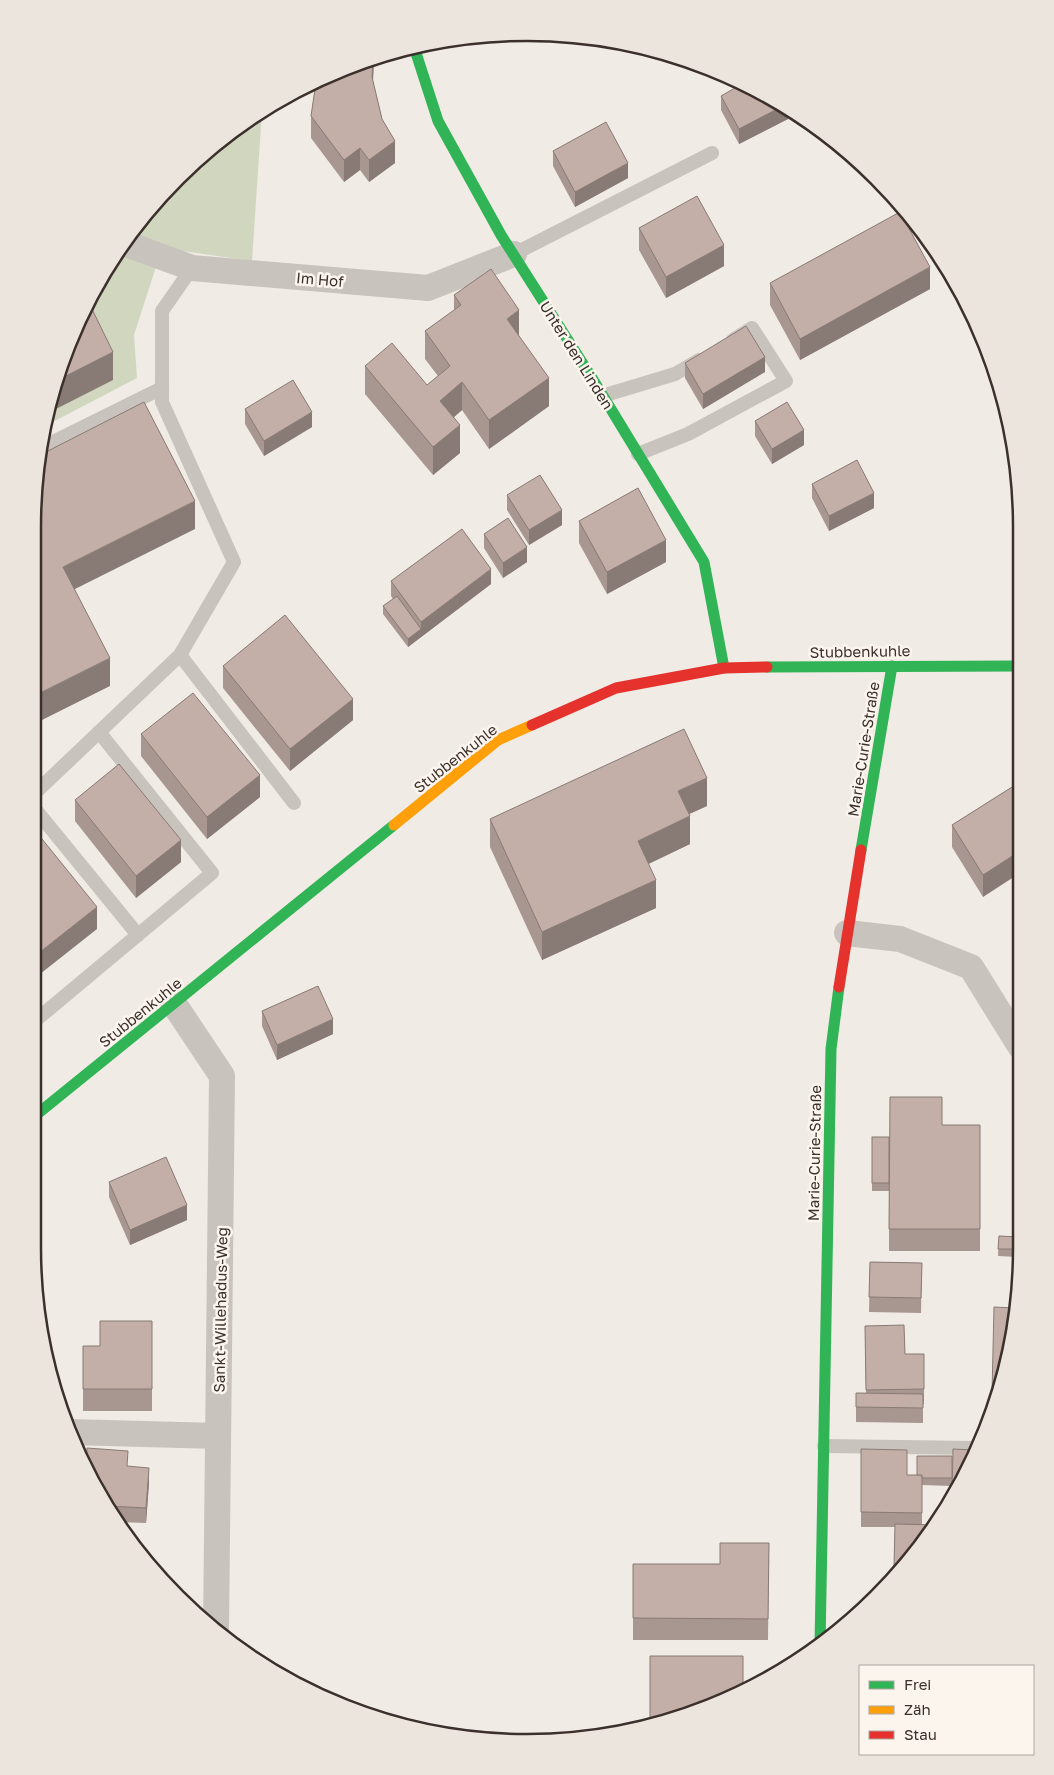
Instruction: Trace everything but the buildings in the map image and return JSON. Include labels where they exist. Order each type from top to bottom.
[{"type":"street","name":"Unter den Linden","points":[[416,55],[438,121],[501,234],[704,562],[724,668]]},
{"type":"street","name":"Im Hof","points":[[132,245],[192,268],[428,288],[514,254]]},
{"type":"street","name":"Marie-Curie-Straße","points":[[820,1635],[831,1049],[892,666]]},
{"type":"street","name":"Stubbenkuhle","points":[[41,1111],[498,740],[616,688],[724,668],[1013,666]]},
{"type":"street","points":[[848,933],[900,939],[971,967],[1013,1035]]},
{"type":"street","name":"Sankt-Willehadus-Weg","points":[[174,1004],[222,1076],[216,1621]]},
{"type":"street","points":[[77,1432],[218,1436]]},
{"type":"lane","points":[[514,254],[712,153]]},
{"type":"lane","points":[[41,787],[180,655],[234,562],[162,402],[162,311],[192,268]]},
{"type":"lane","points":[[602,396],[676,374],[752,328],[786,381],[688,434],[638,454]]},
{"type":"lane","points":[[49,444],[162,388]]},
{"type":"lane","points":[[180,655],[294,803]]},
{"type":"lane","points":[[41,1016],[212,873],[99,732]]},
{"type":"lane","points":[[41,816],[138,935]]},
{"type":"lane","points":[[824,1446],[970,1448]]},
{"type":"green space","points":[[261,120],[252,261],[162,248],[134,335],[137,378],[53,422],[67,371],[78,341],[106,284],[123,257],[162,207],[184,184],[231,142]]},
{"type":"traffic: fast","points":[[416,55],[438,121],[501,235],[592,378],[704,562],[724,668]]},
{"type":"traffic: fast","points":[[861,850],[892,666]]},
{"type":"traffic: fast","points":[[767,667],[1013,666]]},
{"type":"traffic: fast","points":[[41,1111],[394,825]]},
{"type":"traffic: fast","points":[[820,1635],[831,1049],[839,987]]},
{"type":"traffic: slow","points":[[394,825],[498,740],[532,725]]},
{"type":"traffic: jam","points":[[532,725],[616,688],[724,668],[767,667]]},
{"type":"traffic: jam","points":[[839,987],[861,850]]}]
